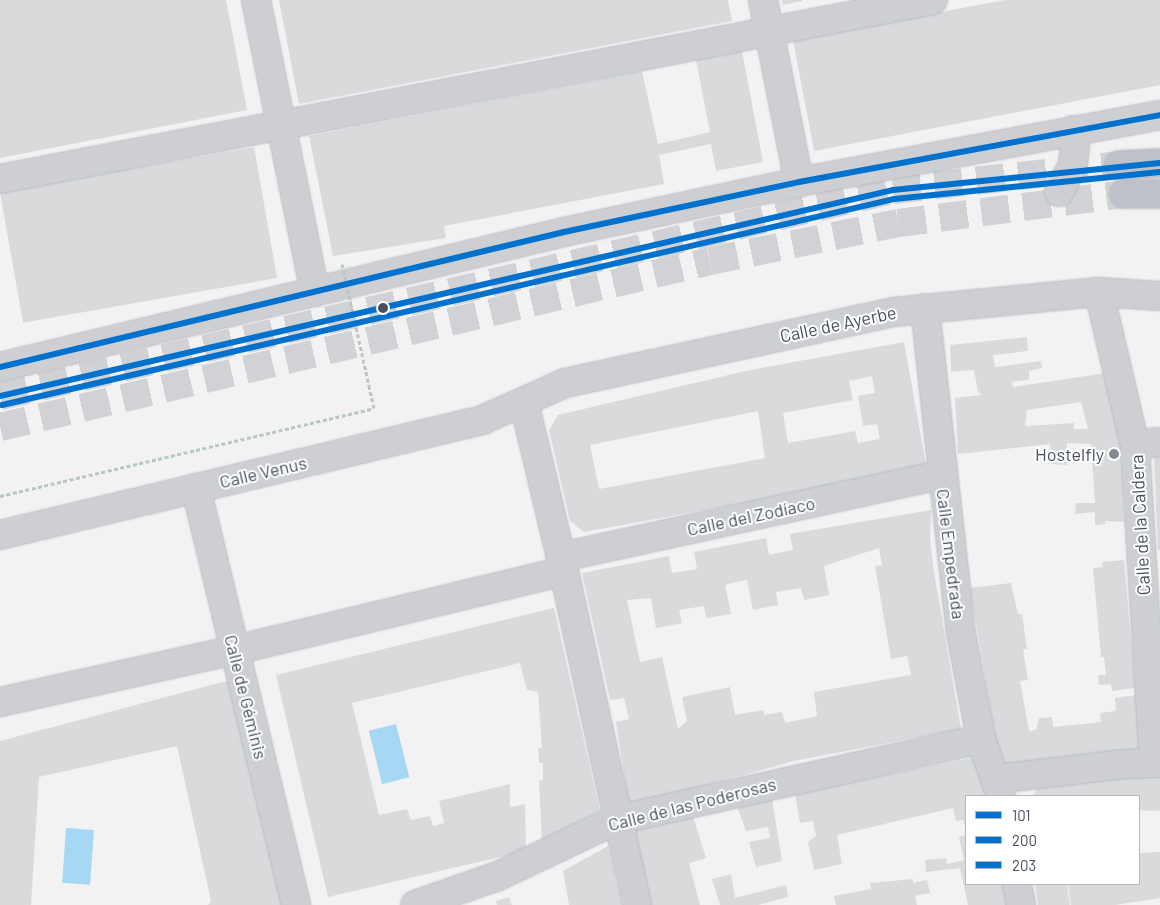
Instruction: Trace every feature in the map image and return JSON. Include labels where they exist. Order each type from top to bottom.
[{"type":"highway","points":[[1119,164],[1160,163]]},
{"type":"highway","points":[[1124,194],[1160,194]]},
{"type":"street","points":[[256,0],[316,292]]},
{"type":"street","points":[[763,0],[799,182]]},
{"type":"street","points":[[0,179],[933,0]]},
{"type":"street","points":[[0,367],[564,232],[799,182],[1160,114]]},
{"type":"street","points":[[1059,192],[1073,164],[1075,146],[1072,130]]},
{"type":"street","name":"Calle de Ayerbe","points":[[524,402],[565,384],[884,314],[924,308],[1099,292],[1160,296]]},
{"type":"street","name":"Calle de la Caldera","points":[[1099,292],[1148,444],[1157,763]]},
{"type":"street","name":"Calle Empedrada","points":[[924,308],[941,475],[961,633],[982,739],[999,788]]},
{"type":"street","points":[[524,402],[563,564],[615,796],[616,820],[637,905]]},
{"type":"street","name":"Calle Venus","points":[[0,535],[482,420],[524,402]]},
{"type":"street","name":"Calle del Zodíaco","points":[[0,702],[235,650],[563,564],[941,475]]},
{"type":"street","name":"Calle de Géminis","points":[[196,488],[296,905]]},
{"type":"street","name":"Calle de las Poderosas","points":[[415,905],[498,876],[616,820],[982,739]]},
{"type":"street","points":[[999,788],[1157,763]]},
{"type":"street","points":[[1017,885],[1021,905]]},
{"type":"path","points":[[0,496],[374,408],[342,264]]},
{"type":"water","points":[[396,724],[409,777],[382,784],[369,731]]},
{"type":"water","points":[[66,828],[94,830],[90,885],[62,883]]},
{"type":"building","points":[[0,0],[226,0],[247,110],[0,158]]},
{"type":"building","points":[[279,0],[728,0],[732,21],[299,104]]},
{"type":"building","points":[[782,0],[802,0],[802,1],[783,5]]},
{"type":"building","points":[[1005,0],[1160,0],[1160,85],[814,151],[793,40]]},
{"type":"building","points":[[742,51],[763,162],[716,171],[711,144],[659,155],[664,184],[444,226],[446,238],[333,256],[309,136],[642,71],[658,144],[710,132],[696,60]]},
{"type":"building","points":[[254,147],[277,278],[23,323],[0,192]]},
{"type":"building","points":[[1027,337],[1028,351],[993,355],[995,367],[1041,361],[1042,368],[1029,371],[1029,380],[1012,382],[1013,387],[1106,373],[1120,424],[1124,522],[1105,521],[1105,524],[1095,525],[1095,512],[1075,514],[1076,503],[1095,503],[1091,444],[1067,443],[1067,465],[1051,464],[1050,444],[958,454],[955,398],[982,395],[978,392],[974,370],[951,372],[950,345]],"holes":[[[1081,402],[1088,429],[1074,429],[1074,423],[1025,426],[1027,410]]]},
{"type":"building","points":[[904,342],[927,470],[584,532],[570,521],[549,430],[558,415],[750,370]],"holes":[[[872,376],[875,393],[858,396],[863,426],[877,424],[880,439],[858,443],[855,431],[788,443],[783,413],[853,400],[849,381]],[[758,411],[765,458],[599,489],[590,445]]]},
{"type":"building","points":[[1160,452],[1160,550],[1158,550],[1154,454]]},
{"type":"building","points":[[931,510],[930,539],[934,572],[961,729],[794,761],[629,807],[616,722],[629,719],[624,698],[610,700],[582,573],[669,556],[672,573],[697,569],[694,552],[766,538],[769,555],[793,550],[790,534]],"holes":[[[879,548],[882,565],[875,566],[891,659],[907,656],[911,675],[814,692],[817,716],[785,723],[782,712],[764,715],[763,710],[735,715],[730,687],[682,697],[687,721],[678,729],[662,657],[640,662],[627,600],[651,598],[656,628],[682,623],[679,610],[704,606],[706,618],[731,614],[725,585],[747,580],[753,610],[778,605],[776,592],[801,588],[804,600],[829,595],[824,566]]]},
{"type":"building","points":[[1124,560],[1135,688],[1112,691],[1111,684],[1099,685],[1098,675],[1106,675],[1104,657],[1101,657],[1093,568],[1103,567],[1102,562]]},
{"type":"building","points":[[1011,583],[1018,614],[1022,614],[1027,649],[1023,649],[1028,680],[1020,681],[1029,731],[1036,730],[1039,718],[1052,717],[1053,727],[1101,722],[1100,713],[1116,711],[1115,698],[1136,695],[1141,750],[1000,766],[970,588]]},
{"type":"building","points":[[554,608],[600,811],[542,842],[539,781],[543,780],[543,763],[539,763],[538,748],[542,748],[538,692],[527,690],[520,663],[352,703],[379,815],[407,809],[411,820],[430,816],[433,826],[444,823],[439,801],[510,784],[510,807],[525,804],[526,851],[328,897],[276,675]]},
{"type":"building","points":[[230,680],[283,905],[208,905],[211,901],[177,746],[39,777],[31,905],[0,905],[0,741]]},
{"type":"building","points":[[976,757],[986,795],[965,795],[965,827],[963,820],[956,821],[953,808],[837,835],[842,864],[814,870],[808,842],[816,836],[813,821],[800,823],[795,794]]},
{"type":"building","points":[[1160,774],[1160,811],[1140,810],[1140,795],[1033,795],[1039,787]]},
{"type":"building","points":[[772,799],[782,861],[756,867],[749,842],[770,838],[768,827],[746,831],[737,806]]},
{"type":"building","points":[[693,816],[706,858],[689,863],[700,905],[650,905],[630,830]]},
{"type":"building","points":[[965,835],[965,885],[1009,885],[1014,905],[968,905],[960,868],[926,872],[925,860],[946,858],[947,864],[964,860],[959,837]]},
{"type":"building","points":[[608,846],[621,905],[569,905],[563,871]]},
{"type":"building","points":[[1160,852],[1160,898],[1115,905],[1071,905],[1068,885],[1140,885],[1140,853]]},
{"type":"building","points":[[731,874],[735,898],[786,885],[788,897],[758,905],[720,905],[712,879]]},
{"type":"building","points":[[913,879],[913,883],[927,880],[930,893],[915,896],[917,905],[836,905],[834,896],[871,889],[870,883]]},
{"type":"building","points":[[1035,885],[1067,885],[1070,905],[1038,905]]},
{"type":"building","points":[[509,897],[512,905],[497,905],[496,901]]},
{"type":"tunnel","points":[[0,396],[893,190],[1119,165]]},
{"type":"tunnel","points":[[0,427],[710,261],[898,223],[1124,194]]},
{"type":"transit line","name":"101","points":[[0,367],[564,232],[799,182],[1160,115]]},
{"type":"transit line","name":"200","points":[[0,396],[893,190],[1160,163]]},
{"type":"transit line","name":"203","points":[[2,405],[894,199],[1160,172]]},
{"type":"place","name":"Hostelfly","points":[[1114,454]]}]
